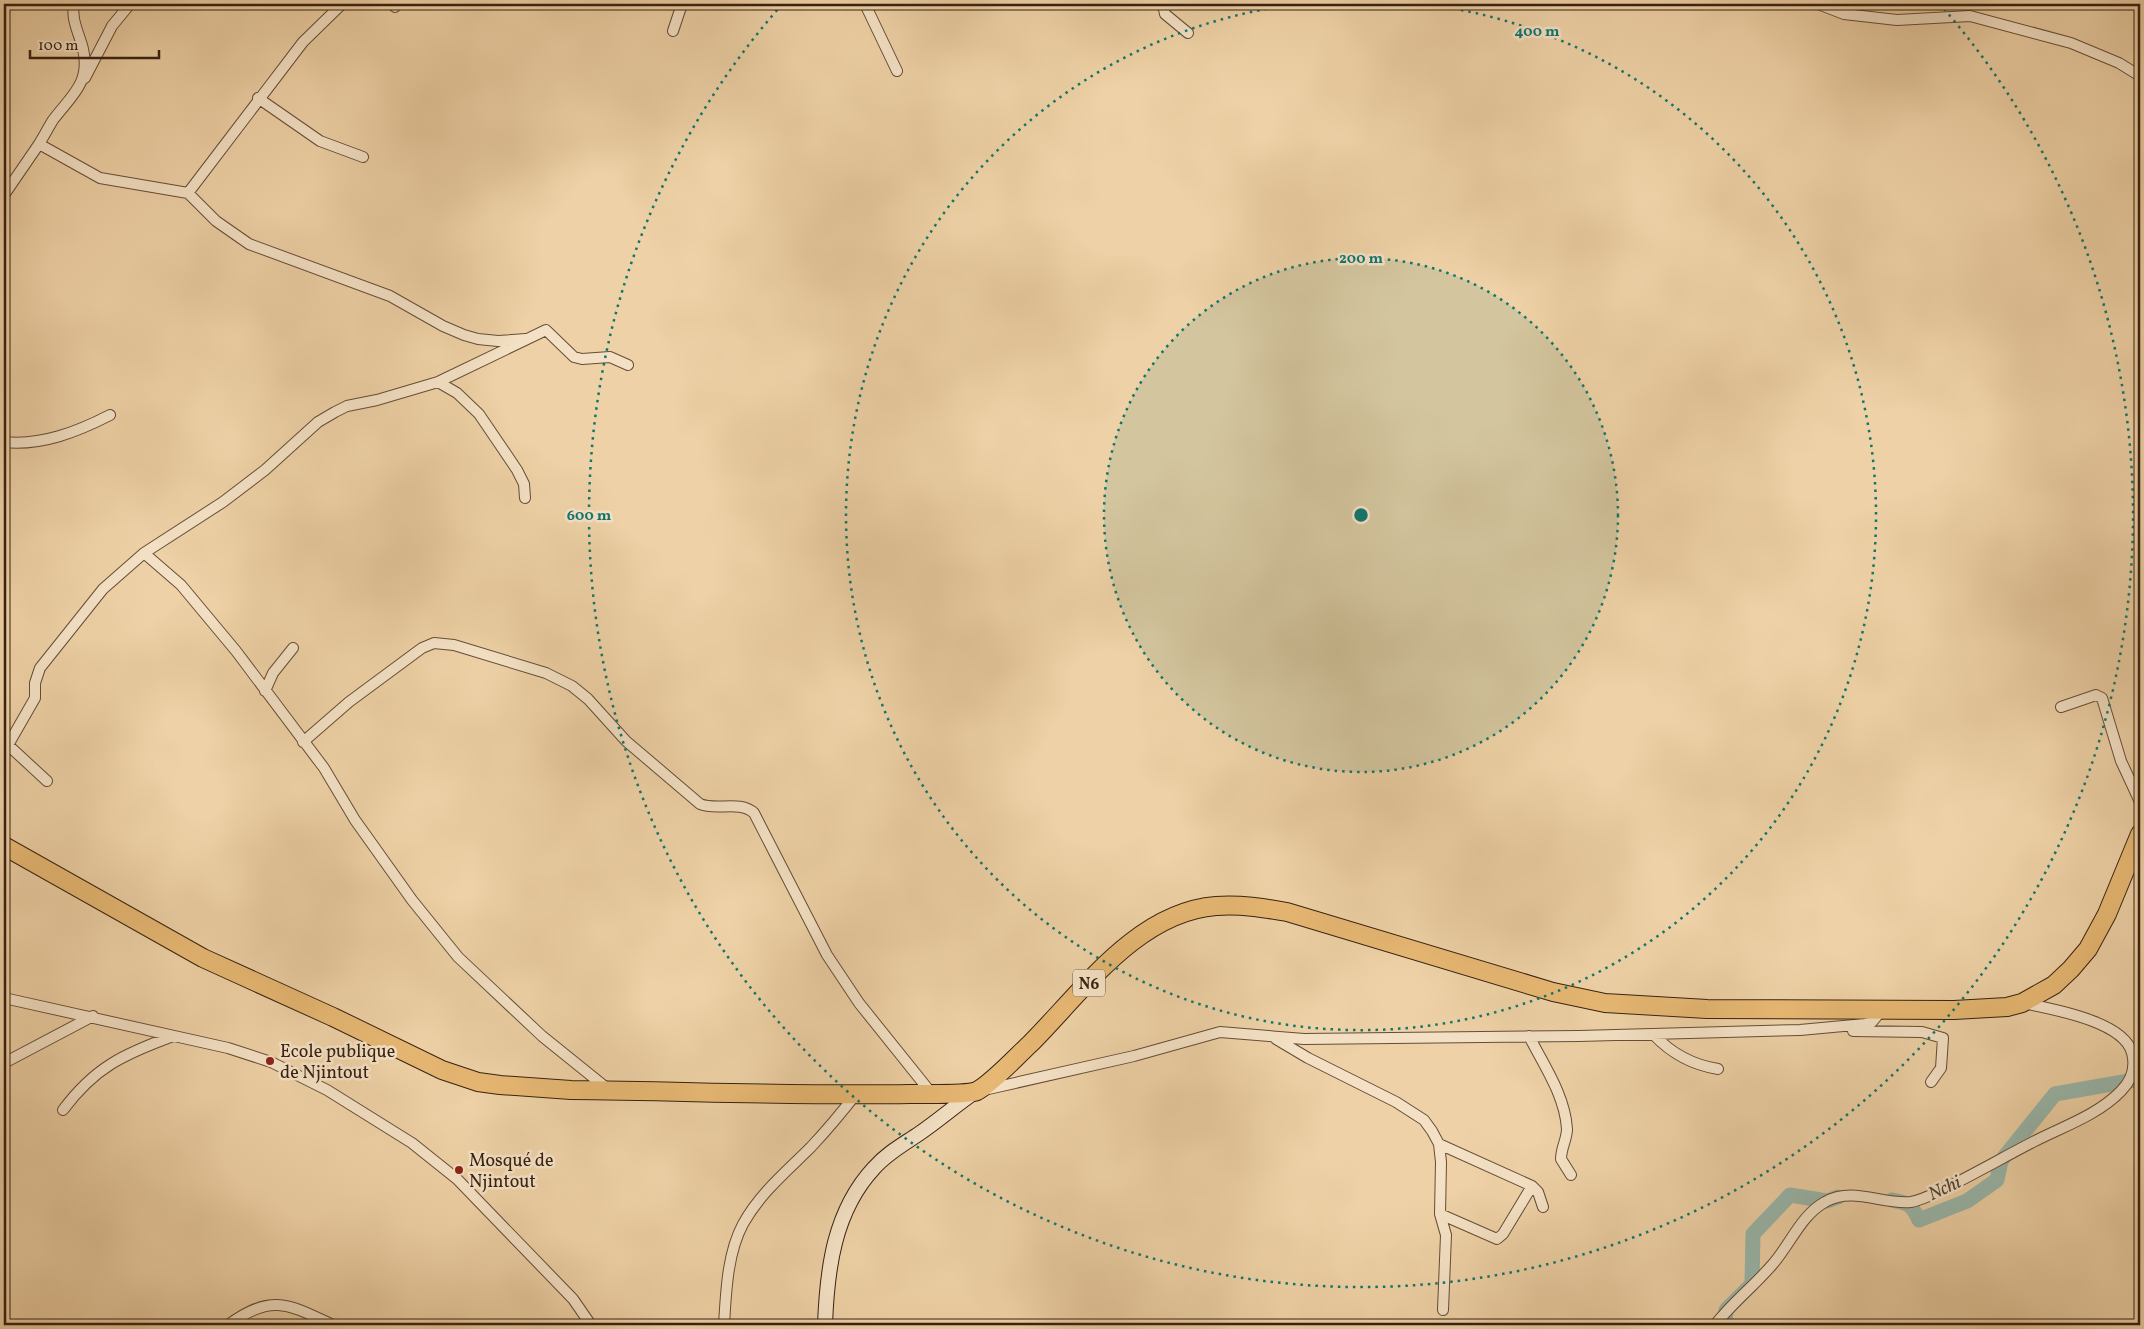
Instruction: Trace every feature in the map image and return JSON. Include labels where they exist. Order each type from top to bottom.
[{"type":"highway","name":"N6","points":[[976,1092],[1022,1051],[1090,982],[1133,942],[1155,926],[1182,913],[1215,906],[1263,908],[1287,912],[1512,980],[1605,1003],[1707,1009],[1954,1010],[2007,1007],[2022,1003],[2054,985],[2071,970],[2088,949],[2107,914],[2140,834]]},
{"type":"highway","points":[[4,846],[203,958],[333,1017],[442,1070],[478,1082],[610,1091],[856,1094],[976,1092]]},
{"type":"main road","points":[[825,1325],[830,1259],[843,1216],[856,1193],[875,1167],[889,1154],[976,1092]]},
{"type":"street","points":[[74,4],[72,14],[83,52],[84,69],[82,83]]},
{"type":"street","points":[[4,195],[40,144],[54,120],[82,83],[112,26],[130,4]]},
{"type":"street","points":[[188,193],[258,98],[303,42],[342,4]]},
{"type":"street","points":[[674,31],[682,4]]},
{"type":"street","points":[[865,4],[897,72]]},
{"type":"street","points":[[1162,4],[1165,14],[1188,33]]},
{"type":"street","points":[[1818,4],[1844,14],[1898,20],[1970,16],[2072,43],[2119,63],[2140,76]]},
{"type":"street","points":[[258,98],[320,141],[363,157]]},
{"type":"street","points":[[40,144],[100,178],[188,193],[216,221],[249,244],[390,296],[443,326],[478,339],[498,341],[528,339]]},
{"type":"street","points":[[47,781],[6,748],[35,698],[35,683],[40,668],[103,589],[144,553],[223,502],[265,470],[318,422],[347,406],[377,400],[438,382],[546,330],[574,357],[582,359],[610,357],[628,365]]},
{"type":"street","points":[[438,382],[457,393],[479,414],[517,470],[524,484],[525,498]]},
{"type":"street","points":[[4,442],[28,443],[44,441],[110,415]]},
{"type":"street","points":[[144,553],[181,585],[236,652],[324,768],[355,820],[390,870],[458,957],[547,1041],[610,1091]]},
{"type":"street","points":[[303,742],[377,680],[422,648],[434,643],[454,645],[546,673],[572,686],[588,699],[626,741],[700,804],[711,807],[746,807],[754,813],[827,955],[859,1003],[932,1094]]},
{"type":"street","points":[[265,691],[273,673],[293,648]]},
{"type":"street","points":[[2061,707],[2096,695],[2102,698],[2121,761],[2140,802]]},
{"type":"street","points":[[4,998],[93,1016],[228,1048],[271,1062],[327,1090],[412,1143],[457,1179],[573,1299],[591,1325]]},
{"type":"street","points":[[1715,1325],[1730,1306],[1772,1265],[1813,1210],[1826,1201],[1844,1196],[1906,1202],[1921,1199],[1998,1162],[2097,1109],[2122,1091],[2132,1076],[2134,1065],[2132,1051],[2124,1038],[2103,1026],[2067,1012],[2022,1003]]},
{"type":"street","points":[[1835,1028],[1872,1022],[1882,1010]]},
{"type":"street","points":[[4,1063],[93,1016]]},
{"type":"street","points":[[976,1092],[1134,1056],[1206,1034],[1220,1032],[1249,1033],[1273,1038],[1654,1035],[1835,1028],[1922,1032],[1943,1038],[1941,1068],[1937,1070],[1931,1082]]},
{"type":"street","points":[[1654,1035],[1684,1058],[1718,1069]]},
{"type":"street","points":[[63,1110],[87,1082],[117,1058],[173,1036]]},
{"type":"street","points":[[1529,1036],[1550,1074],[1561,1104],[1567,1134],[1560,1159],[1571,1175]]},
{"type":"street","points":[[1273,1038],[1413,1112],[1424,1120],[1439,1144],[1442,1176],[1440,1214],[1446,1235],[1443,1310]]},
{"type":"street","points":[[724,1325],[730,1264],[742,1226],[772,1184],[811,1147],[856,1094]]},
{"type":"street","points":[[1439,1144],[1532,1186],[1538,1192],[1543,1207]]},
{"type":"street","points":[[1440,1214],[1497,1239],[1503,1234],[1532,1186]]},
{"type":"street","points":[[228,1325],[260,1305],[270,1304],[296,1309],[333,1325]]},
{"type":"waterway","name":"Nchi","points":[[1892,1200],[1909,1206],[1919,1220],[1967,1201],[1997,1180],[2001,1161],[2055,1094],[2140,1079]]},
{"type":"waterway","name":"Nchi","points":[[1725,1325],[1726,1310],[1752,1284],[1753,1234],[1790,1195],[1827,1201],[1838,1197]]},
{"type":"place","name":"Ecole publique de Njintout","points":[[270,1061]]},
{"type":"place","name":"Mosqué de Njintout","points":[[459,1170]]}]
